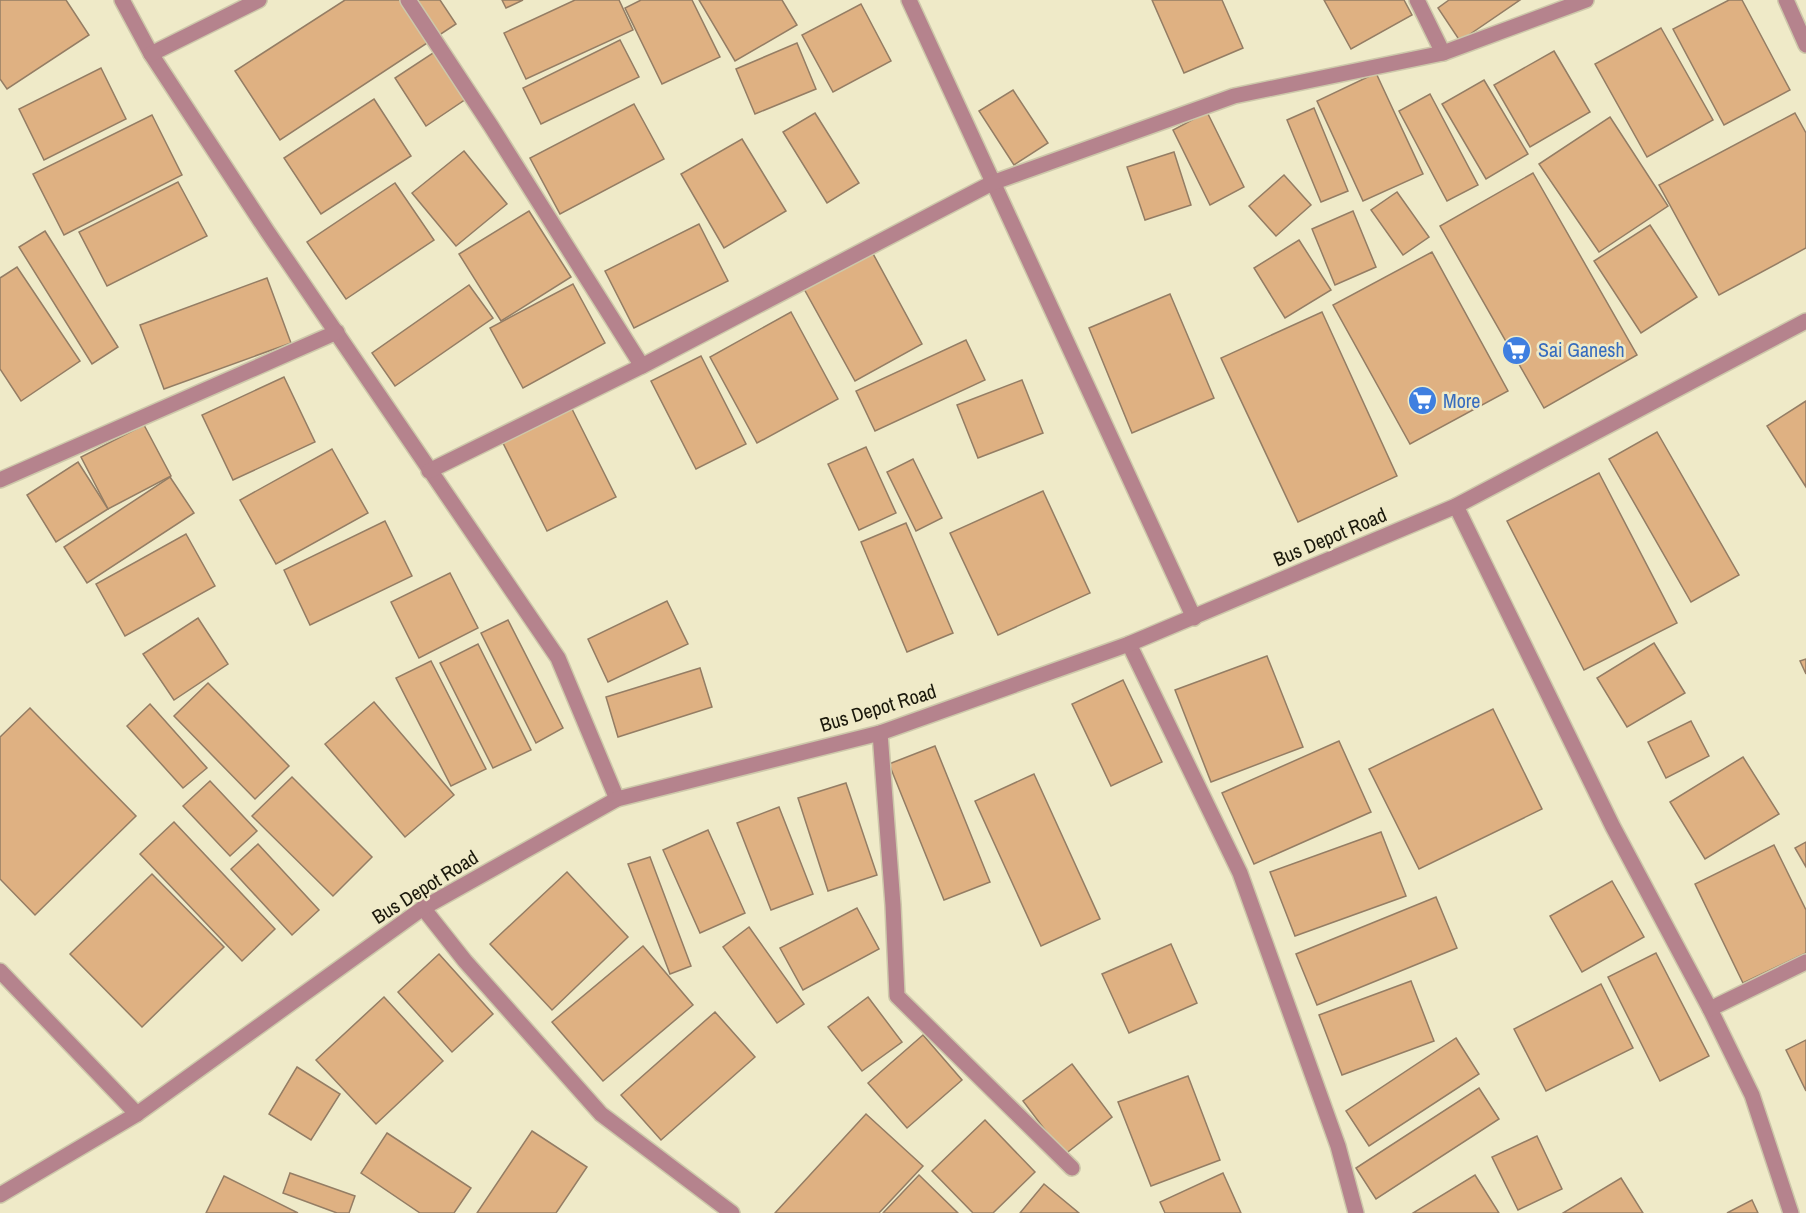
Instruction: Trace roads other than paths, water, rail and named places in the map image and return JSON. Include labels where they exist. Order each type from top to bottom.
[{"type":"street","points":[[122,0],[151,54],[267,231],[558,658],[617,799]]},
{"type":"street","points":[[151,54],[259,0]]},
{"type":"street","points":[[408,0],[491,126],[642,366]]},
{"type":"street","points":[[909,0],[1194,618]]},
{"type":"street","points":[[1417,0],[1443,53]]},
{"type":"street","points":[[429,471],[642,366],[992,183],[1234,96],[1443,53],[1586,0]]},
{"type":"street","points":[[1786,0],[1806,45]]},
{"type":"street","name":"Bus Depot Road","points":[[0,1195],[137,1114],[423,908],[617,799],[880,733],[1129,644],[1194,618],[1455,506],[1806,321]]},
{"type":"street","points":[[0,480],[337,332]]},
{"type":"street","points":[[1455,506],[1608,816],[1710,1009],[1752,1095],[1791,1213]]},
{"type":"street","points":[[1129,644],[1240,873],[1338,1146],[1356,1213]]},
{"type":"street","points":[[880,733],[893,905],[897,996],[1072,1168]]},
{"type":"street","points":[[423,908],[465,961],[601,1114],[732,1213]]},
{"type":"street","points":[[1710,1009],[1806,962]]},
{"type":"street","points":[[0,971],[137,1114]]},
{"type":"place","name":"Sai Ganesh","points":[[1517,350]]},
{"type":"place","name":"More","points":[[1422,401]]}]
